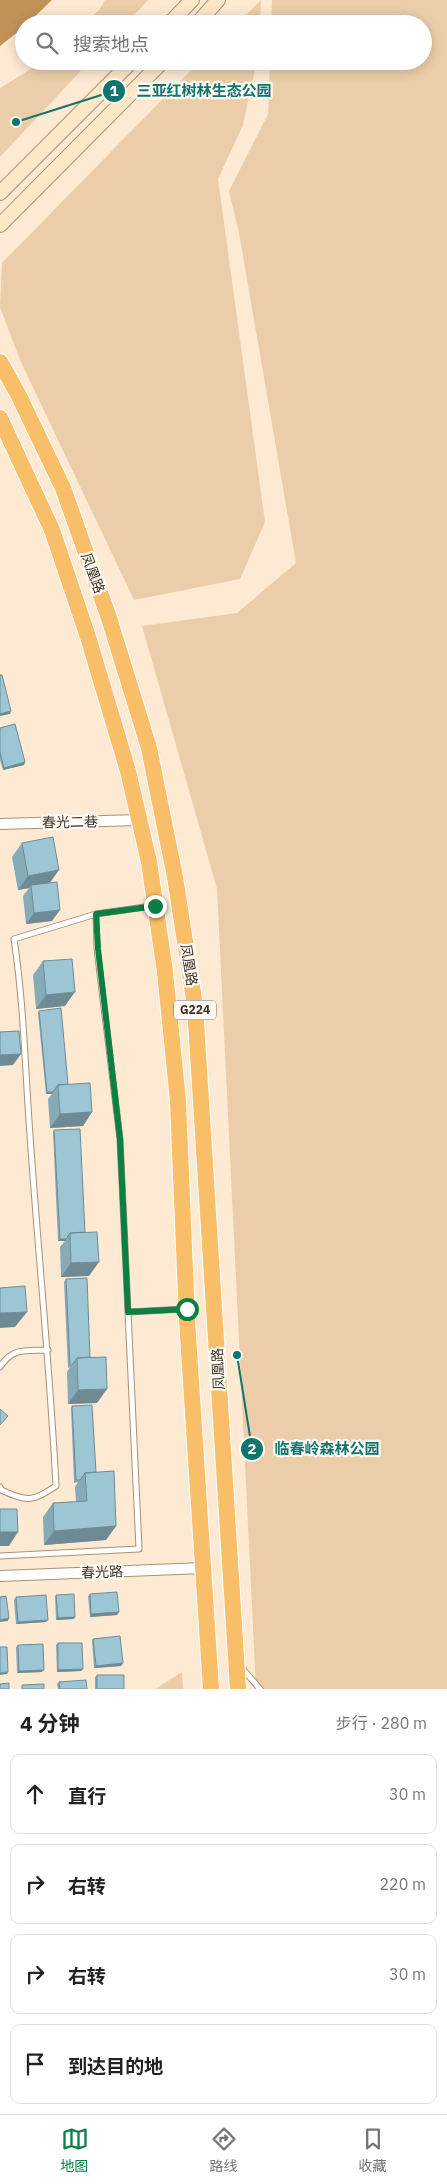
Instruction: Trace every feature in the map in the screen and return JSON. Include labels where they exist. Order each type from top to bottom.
[{"type":"highway","name":"凤凰路","points":[[0,362],[18,394],[63,488],[109,618],[149,748],[176,877],[195,1006],[238,1689]]},
{"type":"highway","name":"凤凰路","points":[[0,418],[52,530],[88,637],[128,771],[155,906],[165,972],[178,1101],[187,1309],[211,1689]]},
{"type":"main road","points":[[178,15],[192,0]]},
{"type":"main road","points":[[205,15],[218,0]]},
{"type":"main road","points":[[0,193],[123,70]]},
{"type":"main road","points":[[1,225],[154,70]]},
{"type":"street","name":"春光二巷","points":[[0,824],[139,820]]},
{"type":"street","name":"春光路","points":[[0,1576],[204,1568]]},
{"type":"lane","points":[[0,1487],[1,1490],[19,1498],[35,1500],[56,1486],[48,1350],[30,1134],[22,996],[14,939],[96,914],[155,906]]},
{"type":"lane","points":[[0,1556],[139,1549],[120,1139],[98,949],[96,914]]},
{"type":"lane","points":[[128,1312],[187,1309]]},
{"type":"lane","points":[[0,1367],[8,1355],[16,1351],[48,1350]]},
{"type":"lane","points":[[236,1661],[260,1689]]},
{"type":"shaded area","points":[[0,0],[52,0],[36,15],[15,15],[15,34],[0,46]]},
{"type":"shaded area","points":[[105,0],[148,0],[134,15],[94,15]]},
{"type":"shaded area","points":[[261,0],[260,15],[246,15]]},
{"type":"shaded area","points":[[272,0],[447,0],[447,1689],[256,1689],[217,889],[142,626],[237,613],[296,563],[239,233],[229,191],[268,114],[270,70],[432,70],[432,15],[271,15]]},
{"type":"shaded area","points":[[29,70],[82,70],[0,157],[0,88]]},
{"type":"shaded area","points":[[191,70],[255,70],[243,125],[218,179],[265,522],[240,579],[134,600],[20,360],[0,307],[2,263]]},
{"type":"shaded area","points":[[182,1672],[183,1689],[155,1689]]},
{"type":"building","points":[[0,675],[2,675],[11,711],[0,714]]},
{"type":"building","points":[[15,724],[25,762],[4,768],[0,752],[0,728]]},
{"type":"building","points":[[53,837],[59,870],[28,876],[22,843]]},
{"type":"building","points":[[57,882],[60,910],[34,913],[31,885]]},
{"type":"building","points":[[72,959],[75,992],[46,995],[43,961]]},
{"type":"building","points":[[61,1008],[68,1084],[58,1085],[53,1092],[47,1092],[39,1011]]},
{"type":"building","points":[[19,1031],[21,1054],[0,1055],[0,1032]]},
{"type":"building","points":[[90,1083],[92,1112],[60,1114],[58,1085]]},
{"type":"building","points":[[80,1129],[85,1232],[70,1233],[66,1239],[60,1239],[54,1130]]},
{"type":"building","points":[[97,1232],[99,1262],[71,1263],[70,1233]]},
{"type":"building","points":[[87,1278],[90,1357],[77,1358],[70,1365],[66,1279]]},
{"type":"building","points":[[25,1286],[27,1312],[0,1313],[0,1288]]},
{"type":"building","points":[[106,1357],[107,1389],[78,1390],[77,1358]]},
{"type":"building","points":[[92,1405],[96,1472],[85,1473],[80,1480],[76,1480],[72,1406]]},
{"type":"building","points":[[0,1409],[8,1416],[0,1425]]},
{"type":"building","points":[[114,1471],[116,1526],[54,1531],[53,1503],[87,1501],[85,1473]]},
{"type":"building","points":[[0,1509],[17,1509],[18,1532],[0,1532]]},
{"type":"building","points":[[117,1592],[119,1612],[91,1614],[90,1594]]},
{"type":"building","points":[[74,1594],[75,1617],[58,1618],[56,1595]]},
{"type":"building","points":[[46,1595],[48,1620],[18,1622],[16,1597]]},
{"type":"building","points":[[6,1596],[9,1618],[0,1620],[0,1597]]},
{"type":"building","points":[[120,1636],[123,1663],[96,1666],[93,1639]]},
{"type":"building","points":[[58,1643],[82,1643],[83,1669],[58,1670]]},
{"type":"building","points":[[43,1644],[44,1670],[19,1671],[18,1645]]},
{"type":"building","points":[[0,1647],[7,1647],[8,1672],[0,1673]]},
{"type":"building","points":[[97,1675],[124,1675],[124,1689],[97,1689]]},
{"type":"building","points":[[86,1680],[87,1689],[60,1689],[59,1682]]},
{"type":"building","points":[[9,1683],[9,1689],[0,1689],[0,1684]]},
{"type":"building","points":[[44,1684],[44,1689],[22,1689],[22,1685]]},
{"type":"place","name":"三亚红树林生态公园","points":[[16,122]]},
{"type":"place","name":"临春岭森林公园","points":[[237,1355]]},
{"type":"route","points":[[155,906],[96,914],[98,949],[120,1139],[128,1312],[187,1309]]}]
